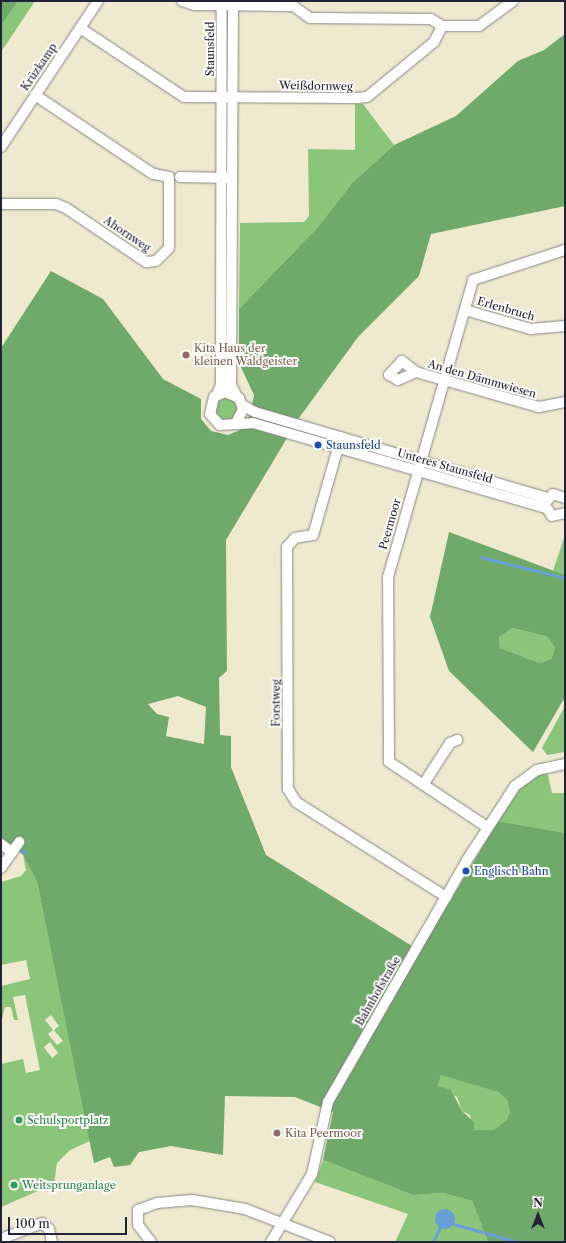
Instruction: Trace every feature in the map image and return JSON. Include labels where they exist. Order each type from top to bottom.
[{"type":"street","name":"Krüzkamp","points":[[1,147],[98,1]]},
{"type":"street","points":[[182,1],[293,6],[310,18],[431,19],[442,26],[483,26],[513,1]]},
{"type":"street","name":"Staunsfeld","points":[[217,394],[221,381],[226,178],[227,3]]},
{"type":"street","name":"Weißdornweg","points":[[80,28],[180,96],[367,97],[434,42],[442,26]]},
{"type":"street","points":[[35,95],[153,174],[174,177],[226,178]]},
{"type":"street","name":"Ahornweg","points":[[1,204],[56,204],[66,208],[151,263],[169,248],[174,177]]},
{"type":"street","name":"Staunsfeld","points":[[226,178],[231,385],[236,395]]},
{"type":"street","name":"Peermoor","points":[[487,827],[389,762],[386,750],[388,577],[444,380],[476,277],[565,250]]},
{"type":"street","name":"Erlenbruch","points":[[465,310],[531,329],[565,326]]},
{"type":"street","name":"An den Dämmwiesen","points":[[416,372],[533,406],[565,402]]},
{"type":"street","points":[[217,394],[236,395],[242,405],[237,421]]},
{"type":"street","name":"Unteres Staunsfeld","points":[[217,394],[209,406],[211,417],[220,425],[237,421],[546,503]]},
{"type":"street","name":"Unteres Staunsfeld","points":[[242,405],[255,412],[421,460],[546,503],[555,517],[565,513]]},
{"type":"street","points":[[338,447],[341,437]]},
{"type":"street","name":"Forstweg","points":[[338,447],[313,535],[289,541],[287,548],[288,789],[296,802],[446,898]]},
{"type":"street","name":"Unteres Staunsfeld","points":[[546,503],[556,494],[565,498]]},
{"type":"street","points":[[423,785],[450,743],[457,740]]},
{"type":"street","name":"Bahnhofstraße","points":[[271,1242],[312,1174],[328,1102],[487,827],[515,786],[537,770],[565,764]]},
{"type":"street","points":[[1,868],[19,842]]},
{"type":"street","points":[[1,844],[12,852]]},
{"type":"street","points":[[150,1242],[138,1225],[136,1213],[157,1203],[217,1202],[283,1223],[330,1242]]},
{"type":"street","points":[[1,1240],[42,1223],[49,1229],[52,1242]]},
{"type":"green space","points":[[1,1],[18,1],[1,26]]},
{"type":"green space","points":[[18,1],[35,1],[1,52],[1,26]]},
{"type":"green space","points":[[565,34],[565,206],[431,234],[419,276],[358,337],[299,418],[226,540],[227,671],[219,678],[220,735],[231,736],[231,767],[266,855],[420,951],[498,821],[565,833],[565,1242],[488,1242],[472,1201],[443,1193],[413,1195],[323,1160],[333,1112],[295,1097],[225,1096],[223,1155],[171,1146],[139,1152],[130,1165],[114,1167],[110,1157],[94,1163],[37,882],[23,855],[1,837],[1,348],[51,271],[103,299],[163,379],[201,399],[201,419],[211,431],[228,435],[240,430],[250,415],[254,395],[239,363],[239,309],[317,228],[353,182],[394,145],[456,116],[518,61],[544,50]],"holes":[[[178,696],[206,707],[204,744],[166,736],[169,717],[157,714],[148,704]],[[441,1075],[498,1092],[507,1100],[510,1112],[506,1121],[493,1130],[474,1130],[474,1122],[462,1111],[451,1090],[438,1086]]]},
{"type":"green space","points":[[355,104],[363,104],[394,145],[353,182],[317,228],[239,309],[240,223],[304,222],[309,216],[308,149],[355,150]]},
{"type":"green space","points":[[222,398],[230,398],[237,405],[237,413],[230,420],[222,420],[215,413],[215,405]]},
{"type":"green space","points":[[449,532],[565,575],[565,697],[533,752],[449,671],[430,617]],"holes":[[[513,628],[548,637],[555,648],[551,659],[540,663],[500,648],[499,637]]]},
{"type":"green space","points":[[565,535],[565,575],[553,571]]},
{"type":"green space","points":[[513,628],[548,637],[555,648],[551,659],[540,663],[500,648],[499,637]]},
{"type":"green space","points":[[565,706],[565,752],[547,755],[542,748]]},
{"type":"green space","points":[[547,771],[552,793],[565,793],[565,833],[498,821],[518,790],[529,780]]},
{"type":"green space","points":[[23,855],[37,882],[90,1141],[70,1150],[57,1163],[54,1184],[1,1207],[1,1064],[23,1059],[26,1073],[40,1070],[25,995],[13,997],[18,1020],[14,1020],[11,1007],[5,1007],[1,1023],[1,986],[30,979],[26,960],[1,965],[1,882],[21,876],[26,870]],"holes":[[[51,1015],[59,1026],[54,1030],[63,1041],[57,1045],[48,1034],[53,1030],[45,1020]],[[50,1042],[58,1053],[52,1058],[44,1047]]]},
{"type":"green space","points":[[441,1074],[498,1092],[507,1100],[510,1112],[506,1121],[493,1130],[479,1133],[474,1130],[470,1115],[462,1111],[457,1097],[438,1086]]},
{"type":"green space","points":[[323,1160],[413,1195],[443,1193],[472,1201],[488,1242],[395,1242],[408,1214],[315,1182]]},
{"type":"water","points":[[445,1209],[452,1212],[455,1219],[452,1226],[445,1229],[438,1226],[435,1219],[438,1212]]},
{"type":"waterway","points":[[481,557],[565,578]]},
{"type":"waterway","points":[[18,848],[26,853]]},
{"type":"waterway","points":[[454,1224],[518,1242]]},
{"type":"waterway","points":[[433,1242],[440,1227]]},
{"type":"place","name":"Kita Haus der kleinen Waldgeister","points":[[186,355]]},
{"type":"place","name":"Staunsfeld","points":[[318,445]]},
{"type":"place","name":"Englisch Bahn","points":[[466,871]]},
{"type":"place","name":"Schulsportplatz","points":[[19,1120]]},
{"type":"place","name":"Kita Peermoor","points":[[277,1133]]},
{"type":"place","name":"Weitsprunganlage","points":[[14,1185]]}]
